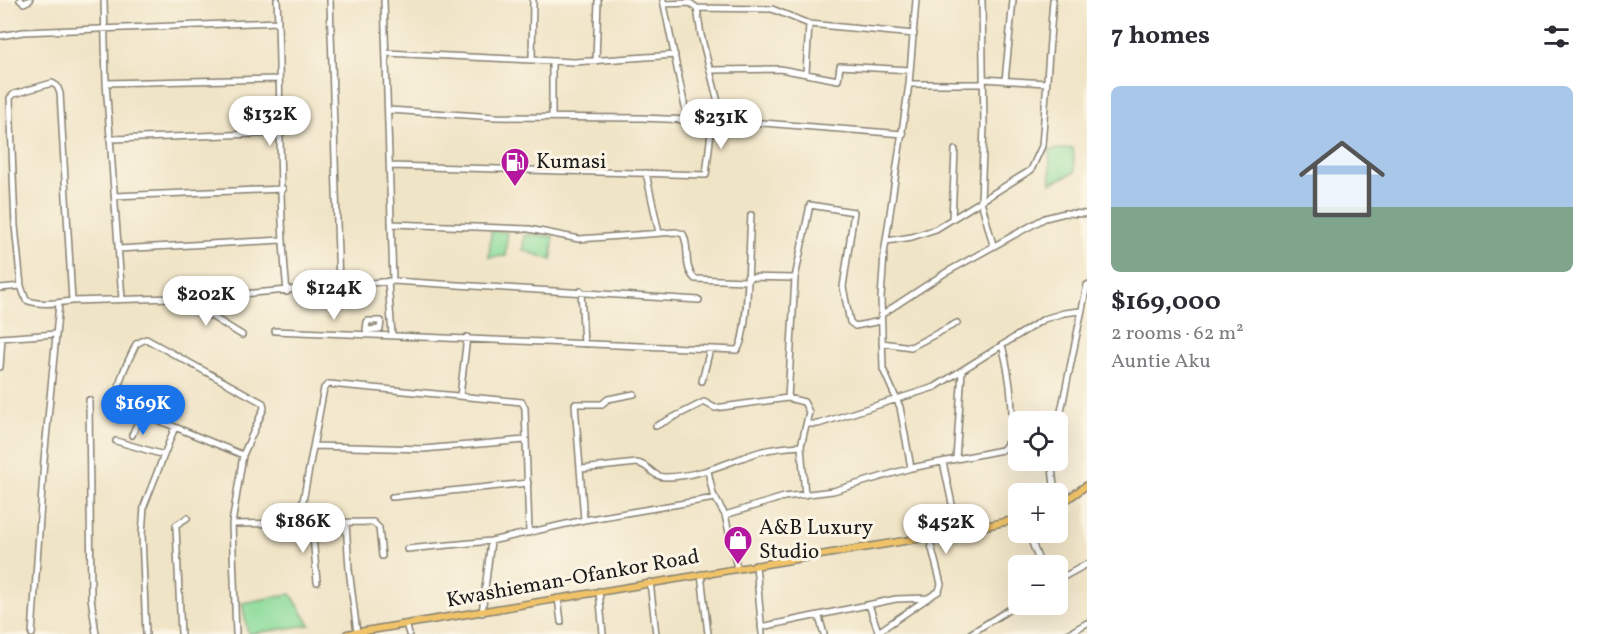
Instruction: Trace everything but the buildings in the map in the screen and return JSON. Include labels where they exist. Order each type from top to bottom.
[{"type":"main road","points":[[1068,497],[1087,485]]},
{"type":"main road","name":"Kwashieman-Ofankor Road","points":[[348,634],[930,537],[1008,521]]},
{"type":"street","points":[[20,0],[24,3],[30,0]]},
{"type":"street","points":[[104,0],[106,83],[112,139],[122,299]]},
{"type":"street","points":[[277,0],[282,133],[282,240],[286,292]]},
{"type":"street","points":[[330,0],[339,286]]},
{"type":"street","points":[[384,0],[389,110],[392,334]]},
{"type":"street","points":[[532,60],[533,0]]},
{"type":"street","points":[[596,61],[598,0]]},
{"type":"street","points":[[911,468],[902,415],[883,369],[881,279],[903,134],[916,0]]},
{"type":"street","points":[[982,0],[981,201],[993,245]]},
{"type":"street","points":[[1005,81],[1013,0]]},
{"type":"street","points":[[887,241],[926,233],[1026,175],[1037,161],[1042,146],[1053,0]]},
{"type":"street","points":[[688,122],[664,2],[690,3],[697,8],[772,9],[809,24],[914,34]]},
{"type":"street","points":[[697,8],[701,35],[723,122]]},
{"type":"street","points":[[0,36],[24,32],[278,22]]},
{"type":"street","points":[[806,73],[809,24]]},
{"type":"street","points":[[386,53],[552,61],[596,61],[675,55]]},
{"type":"street","points":[[552,61],[552,117]]},
{"type":"street","points":[[711,70],[780,69],[838,80],[840,66],[910,70]]},
{"type":"street","points":[[106,83],[279,79]]},
{"type":"street","points":[[909,84],[1005,81],[1046,83]]},
{"type":"street","points":[[72,301],[60,93],[57,86],[52,83],[14,94],[10,98],[15,226],[21,286],[26,300],[59,304],[72,301],[190,298],[286,292],[391,281],[699,300]]},
{"type":"street","points":[[389,110],[495,117],[723,122],[903,134]]},
{"type":"street","points":[[390,166],[706,175],[712,123]]},
{"type":"street","points":[[112,139],[282,133]]},
{"type":"street","points":[[952,219],[955,150]]},
{"type":"street","points":[[646,173],[659,233]]},
{"type":"street","points":[[114,196],[283,189]]},
{"type":"street","points":[[788,398],[795,278],[808,207],[813,204],[852,211],[854,217],[843,286],[850,322],[855,326],[881,318],[945,273],[993,245],[1055,214],[1087,214]]},
{"type":"street","points":[[275,331],[467,337],[737,350],[741,346],[746,317],[751,215]]},
{"type":"street","points":[[391,224],[528,229],[579,239],[659,233],[682,234],[686,240],[688,270],[694,279],[795,278]]},
{"type":"street","points":[[118,249],[282,240]]},
{"type":"street","points":[[1061,411],[1087,285]]},
{"type":"street","points":[[0,288],[21,286]]},
{"type":"street","points":[[581,291],[584,344]]},
{"type":"street","points":[[190,298],[198,308],[242,335]]},
{"type":"street","points":[[32,634],[59,304]]},
{"type":"street","points":[[807,424],[818,424],[935,387],[1044,319],[1080,311]]},
{"type":"street","points":[[882,343],[911,347],[957,323]]},
{"type":"street","points":[[0,367],[1,338],[56,334]]},
{"type":"street","points":[[460,396],[467,337]]},
{"type":"street","points":[[236,634],[232,524],[243,455],[264,408],[260,399],[147,339],[136,344],[117,391],[119,400],[126,407],[243,455]]},
{"type":"street","points":[[725,515],[784,497],[833,491],[911,468],[998,451],[1008,443],[1012,387],[1002,345]]},
{"type":"street","points":[[702,381],[710,350]]},
{"type":"street","points":[[956,459],[962,371]]},
{"type":"street","points":[[299,524],[324,388],[327,384],[522,402],[525,408],[529,533]]},
{"type":"street","points":[[584,520],[575,404],[602,404],[608,399],[634,394]]},
{"type":"street","points":[[656,426],[704,402],[715,408],[788,398],[806,403],[807,424],[801,446],[805,495]]},
{"type":"street","points":[[89,400],[91,598],[96,634]]},
{"type":"street","points":[[132,435],[142,413]]},
{"type":"street","points":[[147,634],[142,535],[144,506],[175,427]]},
{"type":"street","points":[[315,446],[416,449],[525,440]]},
{"type":"street","points":[[116,441],[164,454]]},
{"type":"street","points":[[581,469],[637,463],[645,465],[656,476],[665,477],[708,471],[759,452],[801,446]]},
{"type":"street","points":[[943,462],[958,532]]},
{"type":"street","points":[[708,471],[715,498],[725,515],[737,568]]},
{"type":"street","points":[[392,497],[528,483]]},
{"type":"street","points":[[407,549],[491,541],[584,520],[715,498]]},
{"type":"street","points":[[181,634],[176,525],[187,518]]},
{"type":"street","points":[[232,524],[373,522],[377,524],[382,556]]},
{"type":"street","points":[[346,523],[357,633]]},
{"type":"street","points":[[312,524],[317,582]]},
{"type":"street","points":[[869,605],[878,633],[939,591],[941,580],[930,537]]},
{"type":"street","points":[[482,613],[491,541]]},
{"type":"street","points":[[1068,574],[1087,564]]},
{"type":"street","points":[[756,565],[762,634]]},
{"type":"street","points":[[701,574],[708,634]]},
{"type":"street","points":[[650,582],[656,634]]},
{"type":"street","points":[[598,591],[603,634]]},
{"type":"street","points":[[558,598],[561,622]]},
{"type":"street","points":[[760,627],[819,617],[896,599],[928,598]]},
{"type":"street","points":[[970,634],[1008,610]]},
{"type":"street","points":[[819,617],[824,634]]},
{"type":"street","points":[[1068,634],[1087,623]]},
{"type":"street","points":[[406,624],[409,634]]},
{"type":"green space","points":[[1073,148],[1075,172],[1051,183],[1049,150]]},
{"type":"green space","points":[[491,231],[507,232],[506,256],[489,257]]},
{"type":"green space","points":[[524,235],[553,236],[552,260],[523,250]]},
{"type":"green space","points":[[291,594],[310,625],[248,634],[242,603]]},
{"type":"place","name":"Kumasi","points":[[515,188]]},
{"type":"place","name":"A&B Luxury Studio","points":[[738,566]]}]
